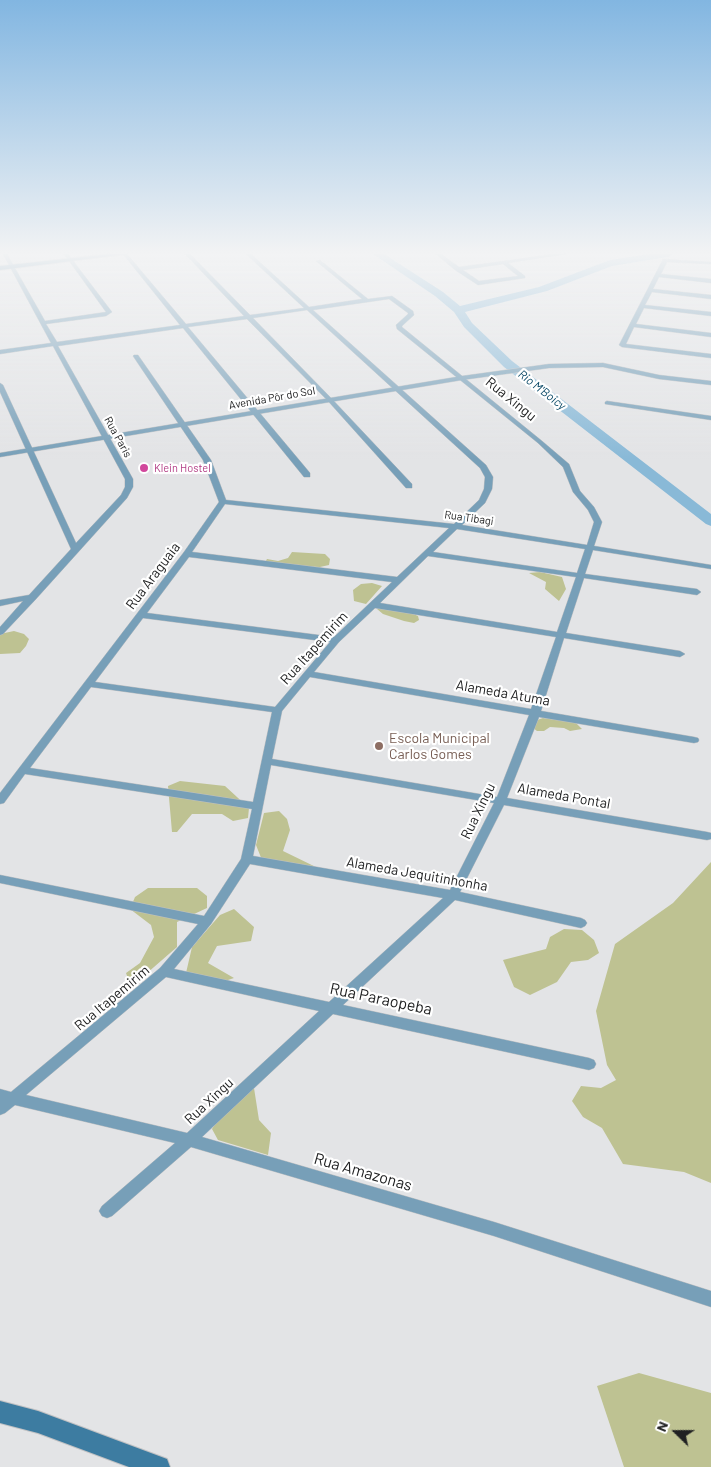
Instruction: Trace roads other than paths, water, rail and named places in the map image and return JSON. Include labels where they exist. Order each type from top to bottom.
[{"type":"main road","points":[[0,1412],[38,1422],[159,1467]]},
{"type":"street","points":[[181,322],[308,475]]},
{"type":"street","points":[[0,352],[209,322]]},
{"type":"street","points":[[253,322],[330,400],[410,486]]},
{"type":"street","name":"Rua Itapemirim","points":[[0,1109],[6,1097],[164,972],[207,921],[247,859],[276,710],[336,640],[482,502],[488,489],[489,477],[483,467],[323,322]]},
{"type":"street","name":"Rua Xingu","points":[[107,1211],[189,1140],[453,895],[501,800],[535,713],[591,547],[598,522],[591,509],[577,492],[566,466],[540,442],[399,328],[401,322]]},
{"type":"street","name":"Rua Paris","points":[[0,632],[124,496],[129,487],[129,479],[42,323]]},
{"type":"street","points":[[711,335],[632,325],[622,345],[711,356]]},
{"type":"street","points":[[136,356],[207,460],[223,502]]},
{"type":"street","name":"Avenida Pôr do Sol","points":[[0,455],[462,378],[549,366],[603,368],[711,383]]},
{"type":"street","name":"Avenida Pôr do Sol","points":[[603,368],[632,378],[711,390]]},
{"type":"street","points":[[632,378],[638,373]]},
{"type":"street","points":[[0,385],[75,549]]},
{"type":"street","points":[[607,403],[711,418]]},
{"type":"street","name":"Rua Tibagi","points":[[223,502],[455,526],[711,567]]},
{"type":"street","name":"Rua Araguaia","points":[[0,800],[142,615],[223,502]]},
{"type":"street","points":[[187,554],[398,580]]},
{"type":"street","points":[[428,554],[697,592]]},
{"type":"street","points":[[0,603],[34,596]]},
{"type":"street","points":[[374,605],[680,654]]},
{"type":"street","points":[[142,615],[336,640]]},
{"type":"street","name":"Alameda Atuma","points":[[307,674],[694,740]]},
{"type":"street","points":[[89,684],[276,710]]},
{"type":"street","name":"Alameda Pontal","points":[[267,762],[707,836]]},
{"type":"street","points":[[23,770],[258,806]]},
{"type":"street","name":"Alameda Jequitinhonha","points":[[247,859],[453,895],[581,922]]},
{"type":"street","points":[[0,879],[207,921]]},
{"type":"street","name":"Rua Paraopeba","points":[[164,972],[333,1007],[589,1064]]},
{"type":"street","name":"Rua Amazonas","points":[[6,1097],[189,1140],[494,1229],[711,1299]]},
{"type":"waterway","name":"Rio M'Boicy","points":[[466,322],[508,364],[711,521]]},
{"type":"place","name":"Klein Hostel","points":[[144,468]]},
{"type":"place","name":"Escola Municipal Carlos Gomes","points":[[379,746]]}]
